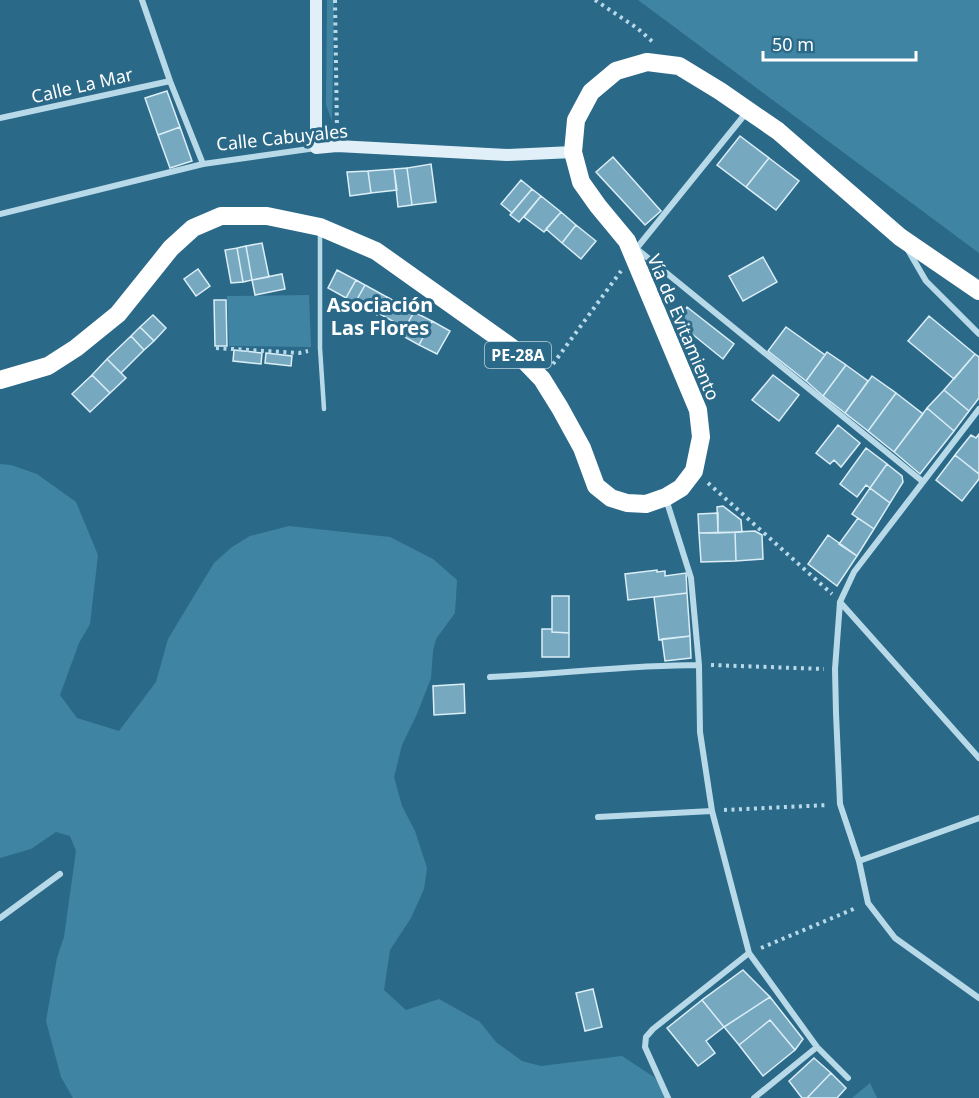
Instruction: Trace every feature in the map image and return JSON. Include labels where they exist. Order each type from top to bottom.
[{"type":"highway","name":"Vía de Evitamiento","points":[[694,471],[701,437],[698,410],[632,249],[597,206],[581,182],[573,152],[576,120],[591,92],[616,71],[647,62],[679,66],[778,130],[900,237],[979,291]]},
{"type":"highway","name":"PE-28A","points":[[0,380],[48,366],[76,348],[118,314],[171,248],[193,228],[221,216],[267,216],[320,227],[376,251],[511,347],[542,379],[582,448],[596,486],[611,498],[627,503],[646,504],[666,497],[681,488],[694,471]]},
{"type":"street","points":[[142,0],[170,81],[203,164]]},
{"type":"street","points":[[316,0],[316,148]]},
{"type":"street","name":"Calle La Mar","points":[[0,118],[170,81]]},
{"type":"street","points":[[748,110],[632,249],[922,481]]},
{"type":"street","name":"Calle Cabuyales","points":[[0,214],[203,164],[316,148],[337,146],[507,155],[573,152]]},
{"type":"street","points":[[900,237],[926,281],[979,334]]},
{"type":"street","points":[[979,409],[854,572],[840,602],[835,669],[840,804],[859,861],[868,903],[895,938],[979,998]]},
{"type":"street","points":[[666,497],[691,578],[699,665],[700,732],[712,811],[749,953],[817,1047],[848,1077]]},
{"type":"street","points":[[840,602],[979,758]]},
{"type":"street","points":[[490,677],[647,665],[699,665]]},
{"type":"street","points":[[598,817],[712,811]]},
{"type":"street","points":[[859,861],[979,818]]},
{"type":"street","points":[[0,918],[60,874]]},
{"type":"street","points":[[668,1098],[645,1047],[646,1037],[749,953]]},
{"type":"street","points":[[754,1098],[817,1047]]},
{"type":"lane","points":[[320,227],[320,348],[324,409]]},
{"type":"path","points":[[335,0],[337,146]]},
{"type":"path","points":[[595,0],[637,28],[679,66]]},
{"type":"path","points":[[542,379],[632,249]]},
{"type":"path","points":[[216,348],[299,353],[320,348]]},
{"type":"path","points":[[694,471],[840,602]]},
{"type":"path","points":[[699,665],[835,669]]},
{"type":"path","points":[[712,811],[840,804]]},
{"type":"path","points":[[749,953],[868,903]]},
{"type":"shaded area","points":[[327,0],[334,0],[332,121],[326,105]]},
{"type":"shaded area","points":[[638,0],[979,0],[979,253]]},
{"type":"shaded area","points":[[309,295],[311,347],[229,346],[227,296]]},
{"type":"shaded area","points":[[0,464],[11,465],[37,474],[76,502],[98,555],[90,624],[79,643],[60,695],[77,718],[119,731],[156,682],[168,639],[214,563],[232,547],[250,536],[289,526],[390,537],[433,559],[457,580],[455,613],[436,639],[431,678],[402,745],[394,777],[402,806],[415,831],[427,868],[424,889],[411,918],[390,950],[384,990],[406,1010],[439,999],[480,1022],[496,1042],[522,1061],[541,1066],[622,1056],[654,1077],[672,1098],[73,1098],[61,1077],[46,1021],[57,958],[64,937],[76,851],[70,836],[56,832],[31,849],[0,858]]},
{"type":"shaded area","points":[[870,1083],[877,1098],[852,1098]]},
{"type":"building","points":[[167,91],[180,127],[158,135],[145,98]]},
{"type":"building","points":[[180,127],[192,161],[170,168],[158,135]]},
{"type":"building","points":[[740,136],[769,158],[746,187],[717,165]]},
{"type":"building","points":[[613,157],[661,211],[645,225],[596,172]]},
{"type":"building","points":[[769,158],[799,181],[776,210],[746,187]]},
{"type":"building","points":[[431,164],[436,202],[412,205],[407,168]]},
{"type":"building","points":[[407,168],[412,205],[398,207],[394,169]]},
{"type":"building","points":[[394,169],[397,190],[371,193],[368,171]]},
{"type":"building","points":[[368,171],[371,193],[350,196],[347,172]]},
{"type":"building","points":[[521,180],[532,189],[512,213],[501,204]]},
{"type":"building","points":[[532,189],[541,196],[519,222],[510,215]]},
{"type":"building","points":[[541,196],[561,212],[544,232],[524,217]]},
{"type":"building","points":[[561,212],[576,225],[562,243],[546,229]]},
{"type":"building","points":[[576,225],[596,241],[581,259],[562,243]]},
{"type":"building","points":[[262,243],[269,277],[252,280],[246,246]]},
{"type":"building","points":[[246,246],[252,280],[243,282],[237,248]]},
{"type":"building","points":[[237,248],[243,282],[231,283],[225,250]]},
{"type":"building","points":[[763,257],[777,282],[743,301],[729,276]]},
{"type":"building","points":[[198,269],[210,286],[196,296],[184,279]]},
{"type":"building","points":[[337,270],[356,280],[346,298],[328,288]]},
{"type":"building","points":[[282,274],[285,289],[255,295],[252,280]]},
{"type":"building","points":[[356,280],[365,285],[355,303],[346,298]]},
{"type":"building","points":[[365,285],[387,297],[377,315],[355,303]]},
{"type":"building","points":[[387,297],[414,312],[405,328],[378,313]]},
{"type":"building","points":[[214,300],[226,300],[227,346],[215,346]]},
{"type":"building","points":[[687,307],[734,344],[723,359],[676,321]]},
{"type":"building","points":[[414,312],[432,321],[419,345],[401,335]]},
{"type":"building","points":[[153,315],[166,328],[154,341],[140,327]]},
{"type":"building","points":[[929,316],[975,354],[954,379],[908,341]]},
{"type":"building","points":[[432,321],[450,331],[437,354],[419,345]]},
{"type":"building","points":[[140,327],[154,341],[144,350],[131,336]]},
{"type":"building","points":[[786,327],[825,355],[806,381],[768,351]]},
{"type":"building","points":[[131,336],[144,350],[121,373],[107,359]]},
{"type":"building","points":[[234,350],[262,353],[261,364],[233,361]]},
{"type":"building","points":[[827,352],[846,365],[823,396],[806,381]]},
{"type":"building","points":[[266,353],[292,356],[291,366],[265,363]]},
{"type":"building","points":[[975,354],[979,357],[979,398],[969,411],[944,390]]},
{"type":"building","points":[[107,359],[126,378],[110,393],[92,375]]},
{"type":"building","points":[[846,365],[868,381],[845,413],[823,396]]},
{"type":"building","points":[[92,375],[110,393],[90,412],[72,394]]},
{"type":"building","points":[[773,375],[799,395],[779,421],[752,400]]},
{"type":"building","points":[[872,376],[896,393],[868,431],[845,413]]},
{"type":"building","points":[[944,390],[969,411],[954,431],[927,408]]},
{"type":"building","points":[[896,393],[923,414],[894,452],[868,431]]},
{"type":"building","points":[[927,408],[954,431],[920,474],[894,452]]},
{"type":"building","points":[[838,425],[860,443],[841,467],[834,460],[830,464],[816,453]]},
{"type":"building","points":[[979,434],[979,474],[955,455],[971,435],[976,438]]},
{"type":"building","points":[[866,448],[887,464],[870,488],[866,485],[857,497],[840,484]]},
{"type":"building","points":[[955,455],[979,474],[979,479],[962,501],[936,480]]},
{"type":"building","points":[[887,464],[902,476],[903,482],[890,503],[870,488]]},
{"type":"building","points":[[870,488],[890,503],[874,529],[852,514]]},
{"type":"building","points":[[723,506],[741,520],[742,532],[718,533],[717,507]]},
{"type":"building","points":[[718,513],[718,533],[699,533],[698,514]]},
{"type":"building","points":[[858,518],[874,529],[857,556],[839,544]]},
{"type":"building","points":[[755,531],[762,535],[763,559],[736,561],[735,532]]},
{"type":"building","points":[[735,532],[736,561],[701,562],[699,533]]},
{"type":"building","points":[[828,535],[857,556],[837,586],[808,564]]},
{"type":"building","points":[[657,570],[657,572],[665,571],[665,576],[686,573],[687,593],[628,600],[625,574]]},
{"type":"building","points":[[687,593],[690,636],[659,640],[654,597]]},
{"type":"building","points":[[552,596],[569,596],[569,633],[552,632]]},
{"type":"building","points":[[542,629],[569,633],[569,657],[542,657]]},
{"type":"building","points":[[690,636],[691,658],[665,661],[662,639]]},
{"type":"building","points":[[464,684],[465,713],[434,715],[433,686]]},
{"type":"building","points":[[743,970],[770,997],[724,1027],[702,1000]]},
{"type":"building","points":[[593,989],[602,1027],[585,1031],[576,993]]},
{"type":"building","points":[[770,997],[803,1039],[795,1050],[770,1020],[739,1045],[724,1027]]},
{"type":"building","points":[[702,1000],[724,1027],[706,1041],[715,1053],[698,1066],[667,1028]]},
{"type":"building","points":[[770,1020],[795,1050],[763,1076],[739,1045]]},
{"type":"building","points":[[814,1058],[831,1073],[807,1098],[802,1098],[789,1081]]},
{"type":"building","points":[[831,1073],[846,1088],[837,1098],[807,1098]]},
{"type":"district","name":"Asociación Las Flores","points":[[380,316]]}]
